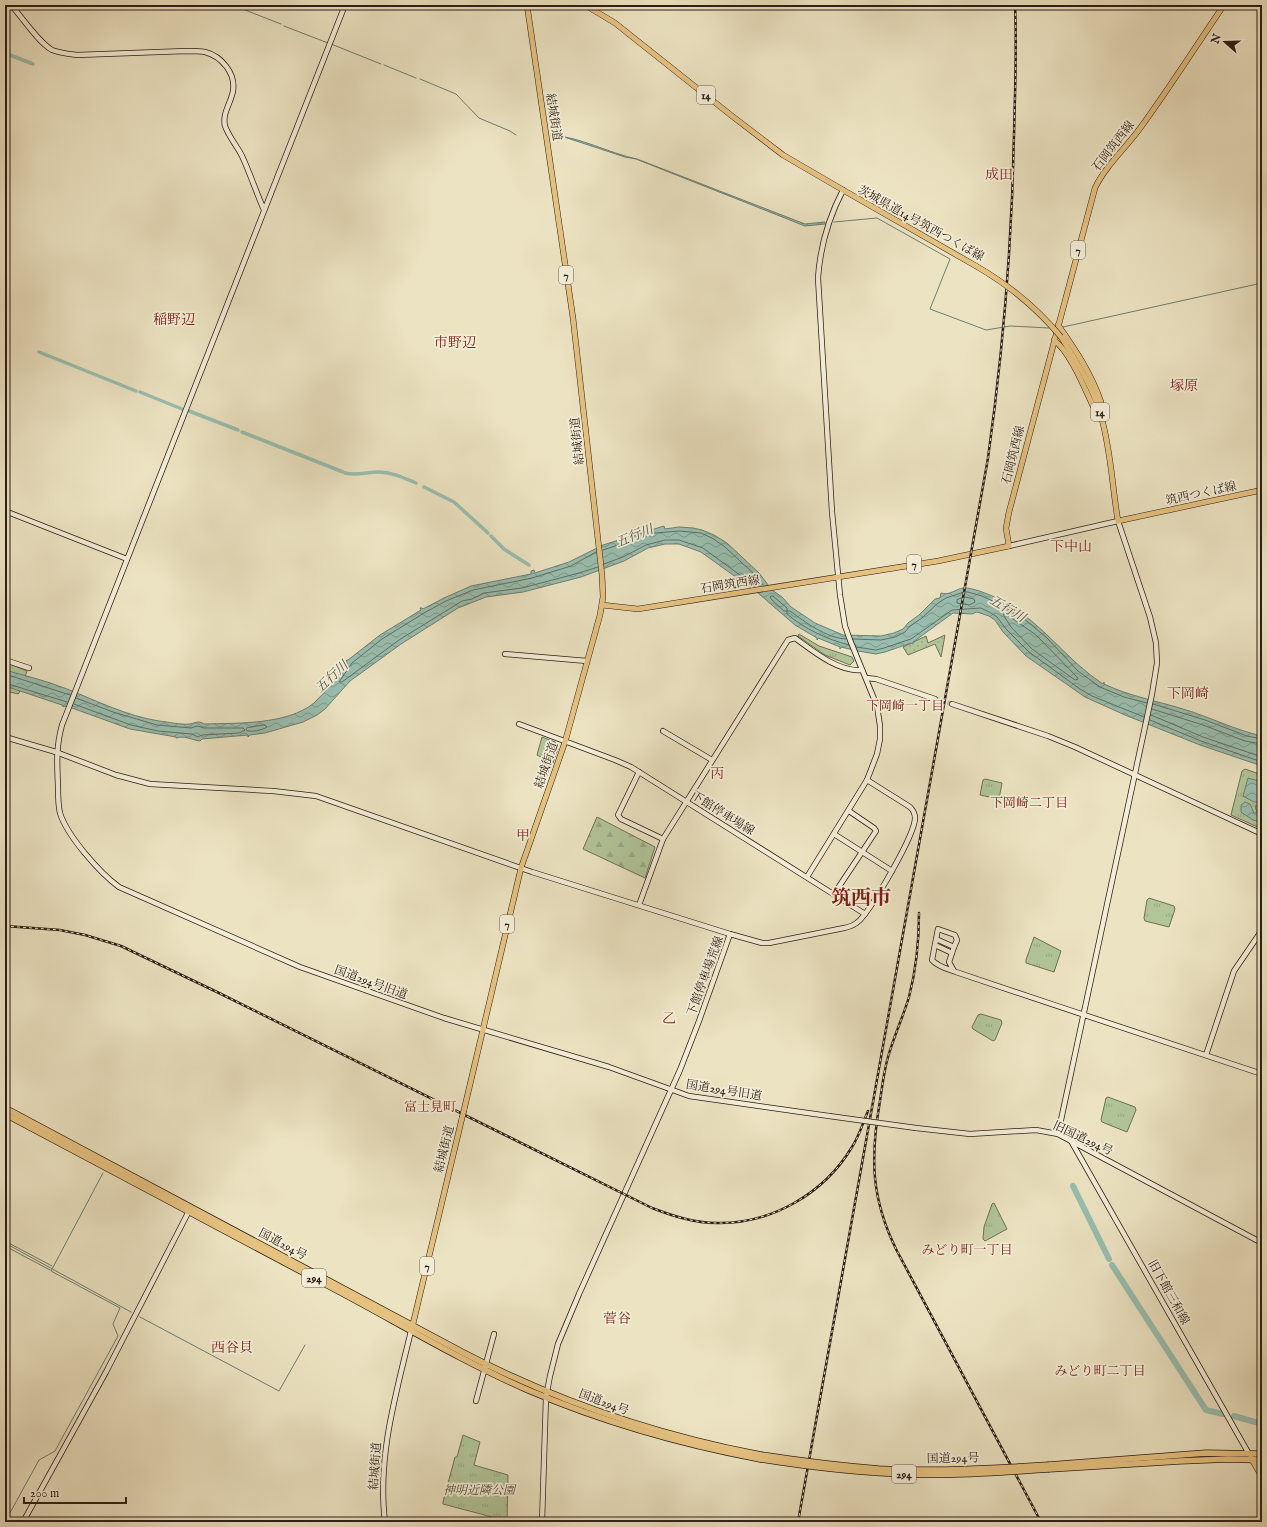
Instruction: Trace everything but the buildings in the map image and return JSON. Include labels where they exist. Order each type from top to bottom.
[{"type":"highway","name":"国道294号","points":[[5,1108],[485,1367],[546,1394],[667,1434],[761,1457],[831,1465],[902,1470],[1049,1467],[1180,1454],[1206,1453],[1250,1456],[1262,1454]]},
{"type":"highway","name":"国道294号","points":[[5,1114],[190,1209]]},
{"type":"highway","name":"国道294号","points":[[1250,1456],[1262,1460]]},
{"type":"main road","name":"結城街道","points":[[412,1328],[521,868],[565,742],[602,605],[602,574],[572,316],[528,5]]},
{"type":"main road","name":"茨城県道14号筑西つくば線","points":[[585,5],[598,12],[622,29],[771,146],[843,190],[1010,287],[1046,319],[1061,337],[1083,372],[1099,409],[1110,456],[1118,521]]},
{"type":"main road","name":"石岡筑西線","points":[[602,605],[638,609],[938,561],[1009,546],[1006,528],[1009,512],[1090,204],[1098,181],[1140,129],[1224,5]]},
{"type":"main road","points":[[1054,340],[1071,362],[1093,406],[1099,409],[1101,402],[1090,374],[1058,325]]},
{"type":"main road","name":"筑西つくば線","points":[[1118,521],[1262,490]]},
{"type":"main road","points":[[1250,1456],[1262,1477]]},
{"type":"street","points":[[11,5],[44,43],[52,49],[60,52],[77,55],[186,51],[204,52],[216,56],[227,68],[233,84],[233,92],[224,116],[225,125],[245,162],[264,210]]},
{"type":"street","name":"国道294号旧道","points":[[345,5],[66,715],[56,752],[59,807],[62,818],[78,845],[97,868],[109,880],[119,887],[300,967],[424,1011],[609,1067],[697,1098],[829,1116]]},
{"type":"street","points":[[806,877],[867,780],[877,754],[880,732],[877,706],[856,658],[846,628],[840,600],[832,512],[818,278],[823,242],[843,190]]},
{"type":"street","points":[[5,511],[127,559]]},
{"type":"street","points":[[1009,546],[1118,521],[1150,617],[1156,642],[1157,663],[1145,727],[1058,1134]]},
{"type":"street","points":[[639,905],[663,839],[789,639],[796,638],[819,655],[836,664],[850,670],[861,670]]},
{"type":"street","points":[[505,654],[587,661]]},
{"type":"street","points":[[5,660],[29,668]]},
{"type":"street","points":[[866,678],[876,679],[936,699]]},
{"type":"street","points":[[952,704],[1048,736],[1135,774],[1262,834]]},
{"type":"street","name":"下館停車場線","points":[[519,724],[615,760],[639,772],[865,914]]},
{"type":"street","points":[[663,731],[712,760]]},
{"type":"street","points":[[5,737],[56,752],[116,774],[150,784],[273,791],[316,796],[521,868],[730,934]]},
{"type":"street","points":[[639,772],[618,815],[621,819],[663,839]]},
{"type":"street","points":[[865,914],[902,852],[915,820],[914,814],[910,807],[867,780]]},
{"type":"street","points":[[834,894],[876,831],[876,829],[848,811]]},
{"type":"street","points":[[834,834],[892,870]]},
{"type":"street","name":"下館停車場荒線","points":[[542,1522],[546,1394],[560,1337],[578,1294],[671,1090],[699,1022],[730,934],[762,943],[769,943],[848,927],[858,922],[865,914]]},
{"type":"street","points":[[941,966],[949,962],[957,940],[955,935],[938,929],[932,960],[941,966],[1262,1074]]},
{"type":"street","points":[[1206,1055],[1234,971],[1262,930]]},
{"type":"street","points":[[936,939],[954,947]]},
{"type":"street","points":[[935,945],[952,953]]},
{"type":"street","points":[[949,962],[954,971]]},
{"type":"street","name":"旧国道294号","points":[[829,1116],[968,1134],[1036,1130],[1058,1134],[1262,1243]]},
{"type":"street","name":"旧下館三和線","points":[[1071,1141],[1250,1456]]},
{"type":"street","points":[[24,1522],[106,1372],[190,1209]]},
{"type":"street","name":"結城街道","points":[[385,1522],[382,1484],[384,1456],[388,1429],[412,1328]]},
{"type":"street","points":[[476,1401],[494,1334]]},
{"type":"green space","points":[[799,634],[819,646],[852,657],[854,661],[850,665],[825,655],[798,636]]},
{"type":"green space","points":[[945,635],[941,657],[935,644],[908,655],[903,647],[926,636],[928,643]]},
{"type":"green space","points":[[5,662],[27,671],[18,694],[5,692]]},
{"type":"green space","points":[[542,737],[555,742],[558,749],[553,763],[537,755]]},
{"type":"green space","points":[[1245,769],[1262,775],[1262,829],[1231,815],[1242,771]]},
{"type":"green space","points":[[985,779],[1002,783],[999,799],[980,795],[983,780]]},
{"type":"green space","points":[[597,817],[655,847],[645,878],[583,849]]},
{"type":"green space","points":[[1149,898],[1174,906],[1175,909],[1169,927],[1145,921],[1144,918],[1147,900]]},
{"type":"green space","points":[[1034,937],[1061,951],[1054,972],[1026,963]]},
{"type":"green space","points":[[981,1014],[1001,1020],[1002,1023],[995,1040],[993,1041],[972,1027],[978,1015]]},
{"type":"green space","points":[[1108,1097],[1135,1107],[1136,1110],[1127,1132],[1102,1122],[1101,1120],[1106,1098]]},
{"type":"green space","points":[[994,1203],[1007,1229],[985,1241],[983,1239],[984,1227],[992,1204]]},
{"type":"green space","name":"神明近隣公園","points":[[463,1435],[480,1442],[474,1465],[508,1475],[507,1521],[443,1504],[455,1457],[457,1457]]},
{"type":"water","points":[[551,135],[562,136],[584,142],[637,159],[805,224],[825,222],[825,224],[805,226],[636,159],[625,157],[564,137],[552,137]]},
{"type":"water","name":"五行川","points":[[664,526],[665,529],[679,527],[693,528],[714,535],[727,543],[742,557],[759,573],[772,590],[782,597],[791,607],[815,623],[843,635],[881,636],[894,633],[903,629],[935,599],[940,598],[941,593],[947,594],[967,588],[990,595],[1018,611],[1031,621],[1078,664],[1103,684],[1104,682],[1104,684],[1123,692],[1183,709],[1262,736],[1262,766],[1200,745],[1125,715],[1085,697],[1026,656],[1003,632],[995,620],[989,616],[977,612],[972,614],[953,613],[913,642],[913,644],[911,643],[876,654],[841,647],[840,649],[840,647],[818,638],[817,640],[817,638],[795,625],[758,593],[701,552],[679,544],[665,544],[648,548],[624,561],[581,577],[523,592],[486,597],[458,608],[401,644],[350,681],[325,709],[317,715],[303,722],[265,733],[250,735],[248,737],[248,735],[202,739],[200,741],[185,737],[176,738],[130,729],[5,686],[5,670],[59,686],[135,716],[178,724],[199,722],[204,724],[246,723],[276,719],[303,710],[314,703],[344,668],[347,660],[380,635],[421,610],[420,608],[423,609],[471,586],[531,574],[531,571],[534,570],[535,573],[569,562],[603,545]]},
{"type":"water","points":[[1248,778],[1262,782],[1262,803],[1254,802],[1243,796]]},
{"type":"water","points":[[1245,802],[1250,804],[1254,813],[1257,813],[1255,806],[1262,806],[1262,822],[1253,820],[1241,812],[1241,805]]},
{"type":"waterway","points":[[232,5],[281,24]]},
{"type":"waterway","points":[[284,26],[328,43]]},
{"type":"waterway","points":[[331,44],[381,64]]},
{"type":"waterway","points":[[5,53],[33,64]]},
{"type":"waterway","points":[[384,65],[416,78]]},
{"type":"waterway","points":[[420,79],[456,94],[479,118],[516,135]]},
{"type":"waterway","points":[[834,222],[877,218],[950,259],[930,309],[986,330],[1010,326],[1049,328]]},
{"type":"waterway","points":[[1063,327],[1262,283]]},
{"type":"waterway","points":[[39,352],[136,391]]},
{"type":"waterway","points":[[140,392],[182,409]]},
{"type":"waterway","points":[[189,411],[238,430]]},
{"type":"waterway","points":[[242,432],[343,472]]},
{"type":"waterway","points":[[345,473],[354,474],[384,472],[416,483]]},
{"type":"waterway","points":[[424,487],[454,502],[488,533]]},
{"type":"waterway","points":[[491,536],[504,549],[529,565]]},
{"type":"waterway","points":[[5,1522],[39,1460],[55,1451],[118,1336],[113,1324],[120,1308],[51,1271],[103,1173]]},
{"type":"waterway","points":[[1073,1186],[1109,1259]]},
{"type":"waterway","points":[[5,1241],[52,1266]]},
{"type":"waterway","points":[[5,1243],[131,1312]]},
{"type":"waterway","points":[[5,1246],[50,1270]]},
{"type":"waterway","points":[[1112,1265],[1206,1410],[1223,1414]]},
{"type":"waterway","points":[[140,1317],[279,1391],[305,1345]]},
{"type":"waterway","points":[[1234,1416],[1262,1424]]},
{"type":"tunnel","points":[[935,699],[952,704]]},
{"type":"railway","points":[[798,1522],[988,458],[998,378],[1009,256],[1013,175],[1016,37],[1015,5]]},
{"type":"railway","points":[[919,913],[917,955],[914,976],[907,1004],[893,1042],[883,1079],[877,1122],[874,1160],[878,1196],[888,1232],[897,1251],[1041,1522]]},
{"type":"railway","points":[[5,926],[60,930],[85,935],[121,946],[219,993],[652,1208],[692,1220],[708,1223],[737,1222],[776,1212],[794,1203],[827,1179],[840,1164],[859,1134],[868,1111]]},
{"type":"district","name":"成田","points":[[999,174]]},
{"type":"district","name":"稲野辺","points":[[174,319]]},
{"type":"district","name":"市野辺","points":[[455,342]]},
{"type":"district","name":"塚原","points":[[1184,385]]},
{"type":"district","name":"下中山","points":[[1071,546]]},
{"type":"district","name":"下岡崎","points":[[1188,693]]},
{"type":"district","name":"下岡崎一丁目","points":[[905,705]]},
{"type":"district","name":"丙","points":[[717,773]]},
{"type":"district","name":"下岡崎二丁目","points":[[1029,802]]},
{"type":"district","name":"甲","points":[[523,835]]},
{"type":"district","name":"筑西市","points":[[861,897]]},
{"type":"district","name":"乙","points":[[669,1018]]},
{"type":"district","name":"富士見町","points":[[430,1106]]},
{"type":"district","name":"みどり町一丁目","points":[[967,1249]]},
{"type":"district","name":"菅谷","points":[[617,1318]]},
{"type":"district","name":"西谷貝","points":[[232,1347]]},
{"type":"district","name":"みどり町二丁目","points":[[1100,1370]]}]
